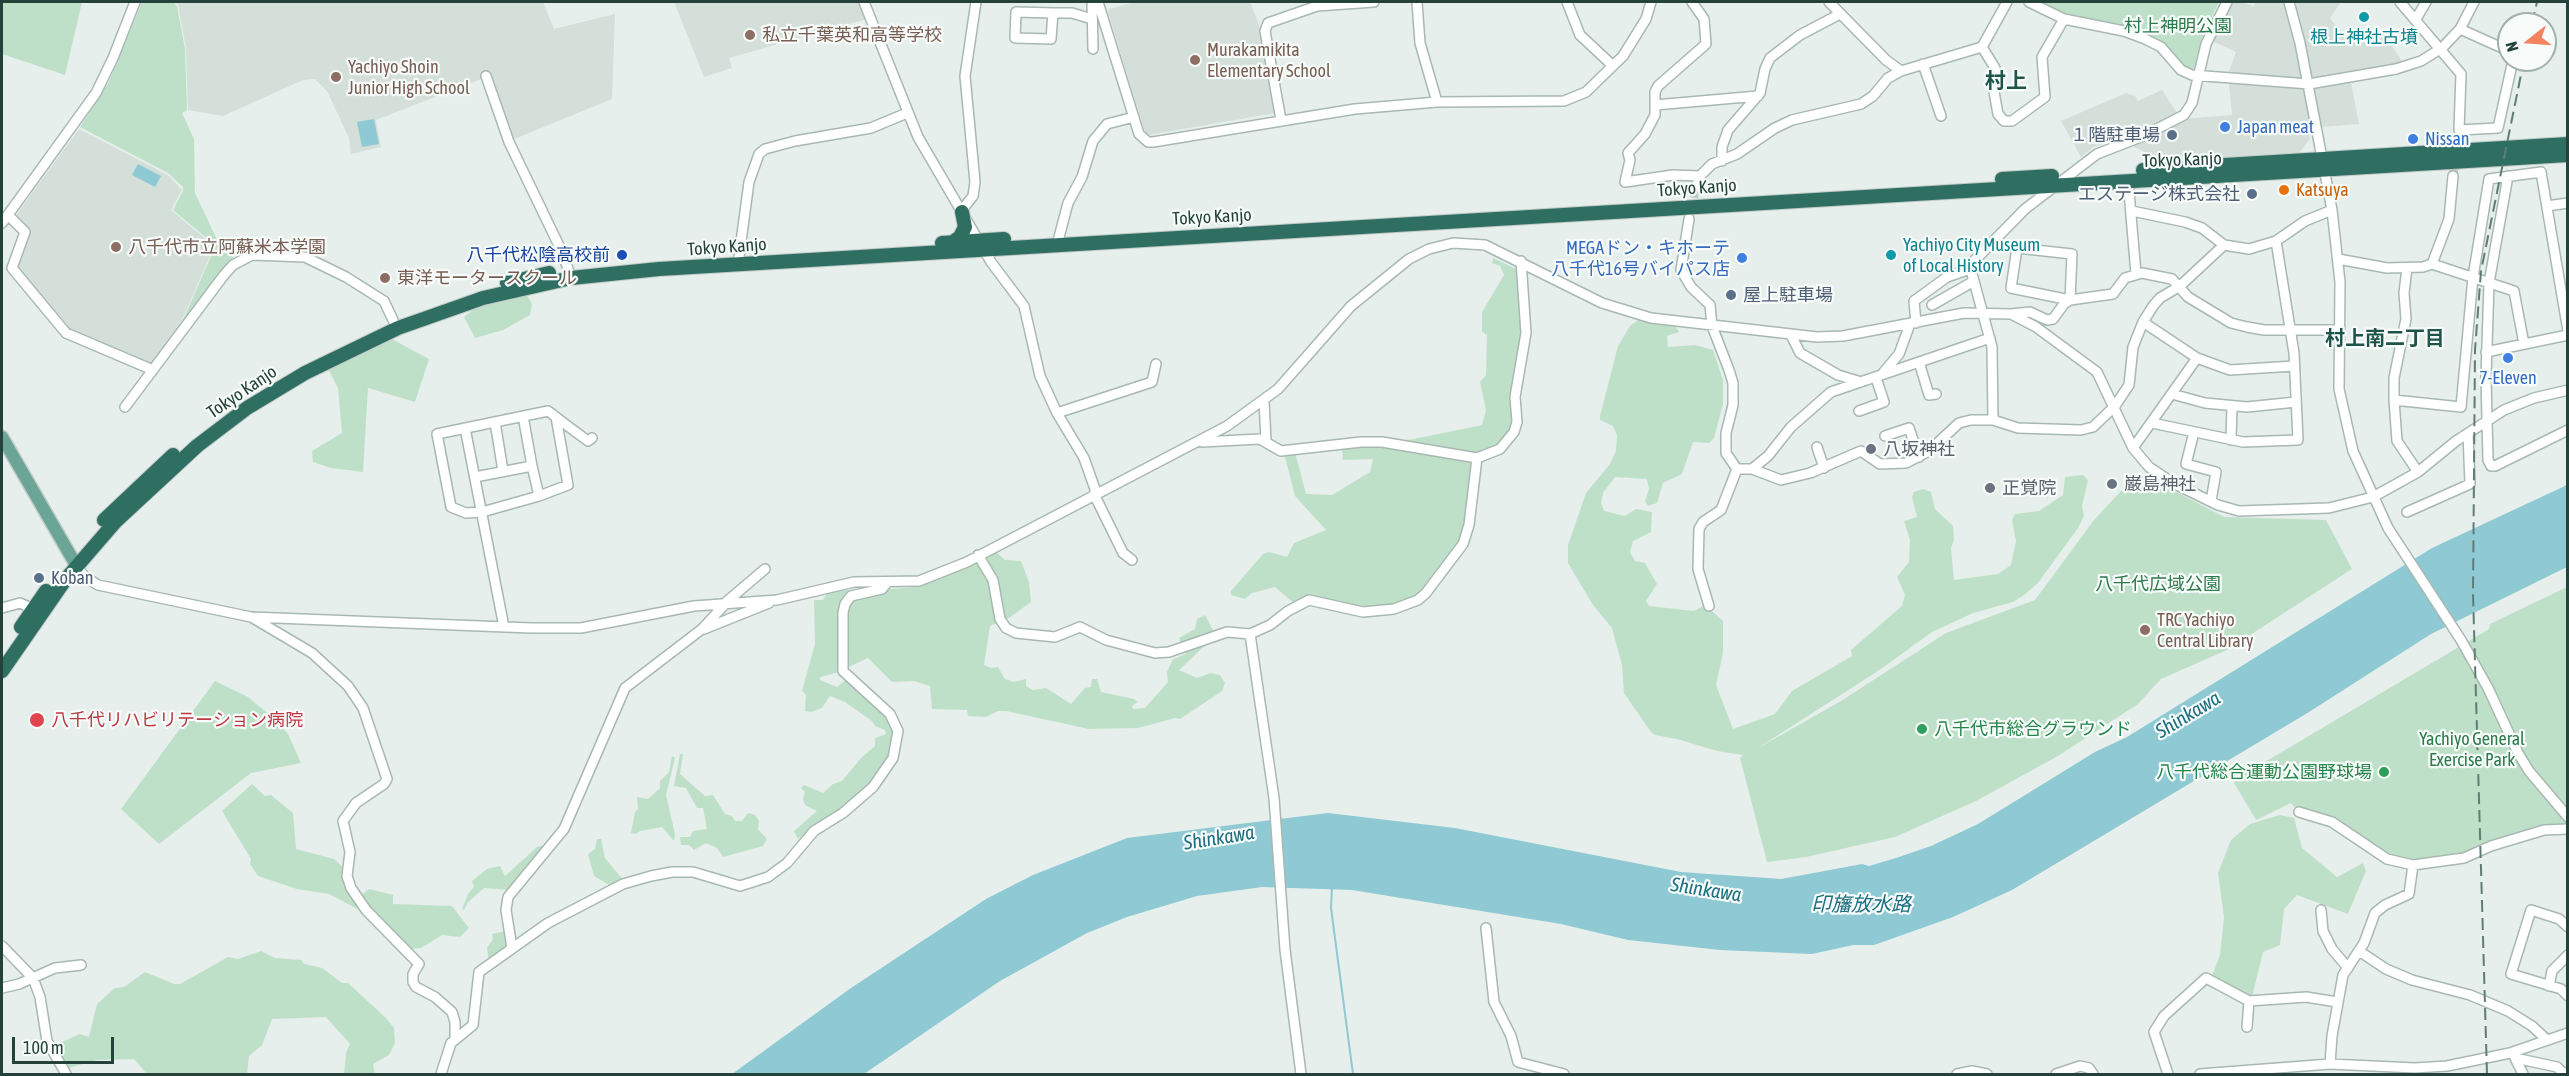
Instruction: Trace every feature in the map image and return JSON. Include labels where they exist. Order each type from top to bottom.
[{"type":"highway","name":"Tokyo Kanjo","points":[[1058,240],[2128,180],[2324,166],[2568,144]]},
{"type":"highway","name":"Tokyo Kanjo","points":[[739,259],[2072,174],[2568,155]]},
{"type":"highway","points":[[953,242],[964,233],[962,211]]},
{"type":"highway","name":"Tokyo Kanjo","points":[[2,656],[33,609],[130,493],[222,415],[312,359],[393,320],[487,288],[570,274],[621,272],[739,259],[953,242],[982,245]]},
{"type":"highway","name":"Tokyo Kanjo","points":[[2,671],[74,561],[197,446],[247,408],[305,373],[359,345],[449,309],[570,274]]},
{"type":"main road","points":[[2,437],[74,561]]},
{"type":"street","points":[[2,223],[96,93],[113,58],[135,2]]},
{"type":"street","points":[[864,2],[907,113],[982,245],[1024,306],[1036,366],[1057,413],[1084,458],[1095,493],[1123,553],[1132,560]]},
{"type":"street","points":[[962,211],[973,196],[975,182],[964,76],[976,2]]},
{"type":"street","points":[[1095,2],[1142,139],[1154,142],[1349,110],[1437,102],[1564,101],[1586,92],[1623,56],[1646,19],[1651,2]]},
{"type":"street","points":[[1094,49],[1092,19],[1095,2]]},
{"type":"street","points":[[1281,120],[1266,26],[1271,21],[1317,6],[1374,2]]},
{"type":"street","points":[[1417,2],[1420,43],[1437,102]]},
{"type":"street","points":[[1567,2],[1581,35],[1612,65]]},
{"type":"street","points":[[1692,2],[1704,19],[1706,44],[1658,86],[1654,115],[1645,134],[1628,153],[1630,160],[1625,182],[1673,175],[1700,176]]},
{"type":"street","points":[[1829,2],[1886,60],[1901,71]]},
{"type":"street","points":[[1696,187],[1700,176],[1712,164],[1722,161],[1792,120],[1866,102],[1888,78],[1901,71],[1982,47],[2007,2]]},
{"type":"street","points":[[2029,2],[2064,19],[2117,29],[2143,38],[2161,47],[2181,70],[2198,76],[2308,84],[2396,69],[2421,61],[2442,48],[2460,29],[2474,2]]},
{"type":"street","points":[[1993,420],[1995,399],[1990,338],[1972,268],[1980,254],[2025,209],[2103,150],[2178,120],[2192,103],[2206,44],[2227,2]]},
{"type":"street","points":[[2289,2],[2308,84],[2332,210],[2338,259],[2339,389],[2353,451],[2373,497],[2402,550],[2461,640],[2488,688],[2529,771],[2568,817]]},
{"type":"street","points":[[2400,2],[2442,48],[2461,74],[2459,130],[2498,128],[2510,72]]},
{"type":"street","points":[[2416,19],[2426,2]]},
{"type":"street","points":[[1053,12],[1052,39],[1015,38],[1016,12],[1053,12],[1083,14],[1092,19]]},
{"type":"street","points":[[1722,161],[1722,147],[1728,130],[1758,96],[1770,58],[1800,35],[1840,14]]},
{"type":"street","points":[[1982,47],[1995,68],[1996,78],[1993,86],[1998,114],[2004,121],[2012,121],[2044,97],[2044,51],[2064,19]]},
{"type":"street","points":[[2460,29],[2497,46]]},
{"type":"street","points":[[1923,64],[1941,116]]},
{"type":"street","points":[[486,76],[508,142],[570,274]]},
{"type":"street","points":[[1654,105],[1758,96]]},
{"type":"street","points":[[739,259],[749,183],[759,154],[765,149],[795,141],[871,128],[907,113]]},
{"type":"street","points":[[1058,240],[1068,203],[1082,177],[1093,141],[1107,124],[1134,117]]},
{"type":"street","points":[[2394,400],[2462,407],[2473,277],[2489,179],[2541,172],[2568,333],[2486,352]]},
{"type":"street","points":[[2432,264],[2450,219],[2453,176]]},
{"type":"street","points":[[2508,176],[2489,283],[2486,352],[2488,460],[2491,466],[2568,429]]},
{"type":"street","points":[[2128,180],[2136,274]]},
{"type":"street","points":[[2547,206],[2568,203]]},
{"type":"street","points":[[2132,211],[2185,222],[2202,228],[2224,244],[2249,249],[2276,241],[2305,221],[2332,210]]},
{"type":"street","points":[[8,215],[25,232],[12,268],[66,333],[153,370]]},
{"type":"street","points":[[1689,219],[1681,270],[1691,287],[1710,305],[1712,326],[1733,383],[1733,405],[1726,433],[1726,453],[1737,469]]},
{"type":"street","points":[[2152,423],[2231,440],[2271,443],[2298,440],[2291,329],[2276,241]]},
{"type":"street","points":[[701,630],[777,600],[840,584],[919,581],[978,555],[1227,426],[1278,389],[1351,306],[1409,260],[1429,249],[1467,242],[1485,245],[1602,303],[1651,318],[1791,335],[1843,336],[1984,312],[2011,314],[2030,312],[2047,320],[2053,319],[2064,304],[2070,300]]},
{"type":"street","points":[[1737,469],[1752,469],[1781,480],[1824,468],[1861,451],[1880,464],[1906,463],[1929,451],[1959,423],[1993,420],[2018,428],[2081,430],[2093,427],[2115,406],[2128,384],[2133,347],[2143,322],[2160,298],[2180,286],[2224,244]]},
{"type":"street","points":[[2070,300],[2072,254],[2017,248],[2010,288],[2070,300],[2113,294],[2126,278],[2136,274],[2172,279],[2188,297],[2231,323],[2264,330],[2339,330]]},
{"type":"street","points":[[125,407],[224,275],[233,265],[252,255],[305,257],[346,277],[384,301],[393,320]]},
{"type":"street","points":[[2338,259],[2407,268],[2432,264],[2514,291],[2524,344]]},
{"type":"street","points":[[1194,443],[1252,439],[1266,441],[1281,451],[1361,442],[1382,442],[1477,458],[1500,448],[1514,432],[1517,422],[1515,397],[1526,333],[1521,261]]},
{"type":"street","points":[[1879,376],[1899,354],[1913,323],[1914,301],[1947,277],[1972,268]]},
{"type":"street","points":[[2407,268],[2404,292],[2406,319],[2394,378],[2394,400],[2397,441],[2418,472]]},
{"type":"street","points":[[1932,305],[1974,281]]},
{"type":"street","points":[[2011,314],[2036,327],[2097,372],[2133,448],[2149,467],[2173,483],[2239,511],[2329,508],[2373,497],[2418,472],[2487,420],[2518,403],[2568,390]]},
{"type":"street","points":[[2143,322],[2197,358],[2230,370],[2294,366]]},
{"type":"street","points":[[1791,335],[1800,353],[1838,375],[1861,382]]},
{"type":"street","points":[[1752,469],[1768,456],[1811,408],[1831,392],[1990,338]]},
{"type":"street","points":[[2133,448],[2197,358]]},
{"type":"street","points":[[1919,362],[1929,395],[1936,394]]},
{"type":"street","points":[[1057,413],[1152,382],[1156,364]]},
{"type":"street","points":[[1859,411],[1884,402],[1879,376]]},
{"type":"street","points":[[2172,394],[2205,403],[2232,406],[2296,402]]},
{"type":"street","points":[[1264,400],[1266,441]]},
{"type":"street","points":[[2231,440],[2232,406]]},
{"type":"street","points":[[556,417],[568,485],[539,496],[482,512],[466,513],[451,507],[437,434],[548,411],[556,417],[588,441],[592,438]]},
{"type":"street","points":[[523,416],[539,496]]},
{"type":"street","points":[[495,422],[503,471]]},
{"type":"street","points":[[465,428],[504,627]]},
{"type":"street","points":[[1885,436],[1909,428],[1919,457]]},
{"type":"street","points":[[2194,432],[2186,464],[2217,472],[2211,501]]},
{"type":"street","points":[[2407,512],[2470,484],[2468,433]]},
{"type":"street","points":[[1817,447],[1824,468]]},
{"type":"street","points":[[978,555],[993,580],[1000,619],[1006,628],[1016,633],[1055,637],[1080,627],[1106,640],[1155,653],[1169,652],[1227,632],[1251,634],[1270,625],[1288,611],[1309,600],[1363,612],[1394,609],[1418,600],[1435,584],[1463,544],[1469,525],[1477,458]]},
{"type":"street","points":[[475,477],[532,466]]},
{"type":"street","points":[[1709,606],[1698,569],[1699,529],[1703,522],[1721,510],[1737,469]]},
{"type":"street","points":[[74,561],[84,576],[98,585],[251,617],[581,628],[726,603],[777,600]]},
{"type":"street","points":[[512,948],[506,910],[508,897],[564,829],[625,687],[701,630],[726,603],[765,569]]},
{"type":"street","points":[[455,1038],[473,1025],[479,972],[560,915],[638,879],[672,872],[693,872],[740,886],[768,877],[787,863],[814,831],[843,813],[873,788],[893,758],[898,731],[890,714],[843,671],[843,613],[845,604],[851,596],[882,589],[886,584]]},
{"type":"street","points":[[2,608],[20,603],[33,609]]},
{"type":"street","points":[[251,617],[312,653],[348,686],[363,708],[387,779],[384,784],[356,803],[343,821],[350,852],[347,876],[351,888],[366,910],[412,954],[419,964],[413,974],[416,987],[435,997],[452,1012],[455,1022],[455,1038],[441,1074]]},
{"type":"street","points":[[1251,634],[1274,805],[1280,895],[1301,1074]]},
{"type":"street","points":[[2299,812],[2332,822],[2387,858],[2413,865],[2464,858],[2491,846],[2544,830],[2568,829]]},
{"type":"street","points":[[2330,1064],[2337,1002],[2343,975],[2359,951],[2380,908],[2409,894],[2413,865]]},
{"type":"street","points":[[2321,910],[2323,931],[2332,949],[2348,968]]},
{"type":"street","points":[[2568,927],[2559,919],[2531,910],[2511,974],[2561,989],[2568,996]]},
{"type":"street","points":[[1486,928],[1494,1002],[1511,1036],[1518,1062],[1564,1074]]},
{"type":"street","points":[[2,946],[33,978],[47,1041],[66,1074]]},
{"type":"street","points":[[2359,951],[2386,969],[2412,980],[2470,995],[2508,1011],[2532,1026],[2547,1040]]},
{"type":"street","points":[[2549,986],[2552,971],[2568,955]]},
{"type":"street","points":[[2,988],[19,984],[55,968],[81,965]]},
{"type":"street","points":[[2168,1074],[2154,1032],[2164,1016],[2206,978],[2249,1001],[2306,997],[2337,1002]]},
{"type":"street","points":[[2247,1027],[2249,1001]]},
{"type":"street","points":[[2200,1074],[2330,1064],[2359,1070],[2435,1071],[2510,1053],[2568,1033]]},
{"type":"street","points":[[2523,1074],[2515,1058],[2557,1067],[2564,1073]]},
{"type":"street","points":[[2056,1074],[2080,1066],[2089,1068],[2093,1074]]},
{"type":"street","points":[[1957,1074],[1972,1071],[1986,1074]]},
{"type":"shaded area","name":"Yachiyo Shoin Junior High School","points":[[175,2],[543,2],[554,29],[615,14],[612,99],[512,140],[489,76],[376,120],[381,147],[351,154],[349,138],[327,91],[315,79],[303,80],[223,116],[188,110],[186,48],[178,5]]},
{"type":"shaded area","name":"私立千葉英和高等学校","points":[[674,2],[859,2],[867,19],[729,58],[732,68],[704,77]]},
{"type":"shaded area","name":"Murakamikita Elementary School","points":[[1135,2],[1250,2],[1262,33],[1276,113],[1148,135],[1144,129],[1108,12],[1109,9]]},
{"type":"shaded area","points":[[2228,2],[2240,2],[2254,6],[2256,2],[2341,2],[2330,18],[2347,41],[2385,36],[2402,61],[2393,65],[2349,72],[2359,124],[2308,128],[2310,139],[2299,153],[2165,162],[2120,140],[2093,147],[2081,157],[2061,121],[2126,93],[2135,96],[2138,101],[2162,90],[2181,119],[2232,115],[2228,74],[2236,52],[2210,40]]},
{"type":"shaded area","name":"八千代市立阿蘇米本学園","points":[[79,129],[168,175],[182,190],[171,210],[208,241],[211,254],[176,334],[151,366],[122,352],[69,332],[15,267],[24,228],[16,215]]},
{"type":"green space","points":[[2,2],[82,2],[65,75],[2,54]]},
{"type":"green space","points":[[142,2],[173,2],[177,6],[185,49],[187,110],[182,113],[194,139],[195,193],[220,246],[236,260],[180,327],[212,254],[209,240],[173,210],[183,187],[168,173],[80,127],[109,82]]},
{"type":"green space","name":"村上神明公園","points":[[2038,2],[2219,2],[2201,40],[2194,68],[2187,71],[2164,46],[2143,32],[2071,17]]},
{"type":"green space","points":[[1493,258],[1518,270],[1524,322],[1515,417],[1512,430],[1499,446],[1468,459],[1474,468],[1465,529],[1455,552],[1434,583],[1409,601],[1377,609],[1295,604],[1275,587],[1252,593],[1245,599],[1231,595],[1231,591],[1263,554],[1269,552],[1287,557],[1294,543],[1326,530],[1295,496],[1284,453],[1295,452],[1306,494],[1332,495],[1370,472],[1373,459],[1343,460],[1342,447],[1414,439],[1482,425],[1486,410],[1480,382],[1486,375],[1487,335],[1482,332],[1482,312],[1504,275],[1500,266],[1492,263]]},
{"type":"green space","points":[[526,294],[532,304],[530,315],[503,330],[475,338],[464,317],[474,309]]},
{"type":"green space","name":"八千代広域公園","points":[[1638,320],[1676,327],[1679,332],[1667,336],[1668,347],[1695,345],[1713,350],[1723,380],[1723,404],[1714,438],[1709,443],[1693,442],[1682,474],[1663,483],[1657,503],[1648,506],[1645,501],[1649,489],[1647,479],[1615,477],[1603,493],[1601,503],[1604,511],[1625,516],[1636,509],[1652,512],[1651,532],[1633,541],[1630,552],[1635,561],[1645,563],[1657,584],[1646,601],[1649,606],[1694,611],[1705,605],[1723,621],[1723,653],[1716,685],[1733,729],[1775,714],[1792,691],[1852,656],[1851,650],[1902,606],[1905,595],[1897,577],[1909,562],[1910,540],[1904,521],[1917,517],[1912,497],[1914,492],[1923,489],[1931,492],[1935,509],[1953,526],[1954,540],[1951,548],[1954,580],[1998,574],[2011,565],[2016,541],[2012,520],[2015,514],[2039,511],[2063,495],[2065,477],[2083,475],[2088,480],[2082,506],[2084,516],[2078,528],[2038,583],[2024,595],[2013,602],[1973,613],[1932,632],[1881,669],[1758,748],[1841,701],[1946,633],[2035,600],[2094,520],[2121,491],[2144,475],[2224,517],[2326,520],[2352,569],[2227,650],[2161,679],[2138,704],[2058,756],[1976,801],[1895,837],[1806,857],[1767,862],[1740,758],[1743,755],[1717,751],[1651,732],[1624,693],[1622,665],[1612,628],[1593,605],[1568,563],[1568,545],[1586,493],[1610,464],[1616,451],[1617,435],[1613,426],[1600,420],[1600,416],[1618,346],[1630,326]]},
{"type":"green space","points":[[390,338],[429,359],[415,402],[368,388],[363,472],[331,468],[313,462],[312,451],[342,433],[338,388],[327,367]]},
{"type":"green space","points":[[995,551],[1005,560],[1021,561],[1029,582],[1031,602],[1009,618],[990,626],[984,665],[991,668],[998,667],[1005,679],[1014,682],[1026,679],[1026,686],[1033,690],[1046,688],[1071,704],[1085,688],[1091,687],[1092,679],[1097,679],[1101,692],[1134,699],[1138,702],[1132,706],[1133,709],[1145,708],[1168,682],[1167,672],[1173,659],[1186,654],[1179,638],[1195,629],[1197,619],[1205,615],[1213,630],[1213,638],[1179,670],[1197,678],[1211,673],[1220,675],[1225,683],[1222,691],[1180,719],[1175,718],[1138,728],[1089,729],[1006,711],[998,711],[986,717],[968,716],[967,710],[932,709],[930,686],[914,681],[892,682],[868,658],[846,668],[844,645],[838,647],[839,672],[820,677],[820,680],[837,687],[847,679],[886,713],[897,733],[894,750],[867,790],[798,839],[794,831],[817,811],[805,805],[803,799],[805,792],[801,788],[804,785],[823,793],[833,784],[842,781],[861,758],[875,746],[875,738],[886,734],[885,730],[875,726],[872,721],[845,702],[830,696],[822,708],[811,712],[805,711],[806,695],[802,691],[815,644],[814,600],[823,600],[830,589],[836,588],[855,592],[915,587],[930,583]]},
{"type":"green space","name":"Yachiyo General Exercise Park","points":[[2567,587],[2568,822],[2564,825],[2463,854],[2411,862],[2400,860],[2375,848],[2337,820],[2314,811],[2296,809],[2291,803],[2256,820],[2233,781],[2489,629],[2490,624]]},
{"type":"green space","points":[[215,681],[248,697],[271,716],[288,734],[301,763],[251,773],[159,844],[121,809]]},
{"type":"green space","points":[[680,754],[683,754],[680,774],[705,796],[713,795],[725,814],[732,816],[735,821],[742,821],[748,813],[755,815],[759,821],[758,829],[767,839],[763,846],[723,857],[717,848],[706,843],[694,850],[689,845],[681,845],[680,837],[690,837],[693,831],[707,829],[703,808],[697,808],[686,788],[674,786]]},
{"type":"green space","points":[[672,756],[675,758],[666,795],[675,834],[674,841],[662,827],[640,831],[636,834],[631,833],[635,812],[638,809],[637,797],[648,799],[660,788],[660,781],[669,772]]},
{"type":"green space","points":[[252,784],[265,796],[271,795],[293,813],[296,849],[334,859],[345,869],[360,896],[369,889],[393,895],[393,904],[452,906],[469,928],[460,937],[442,935],[421,948],[409,949],[382,922],[329,894],[297,889],[258,876],[250,864],[251,859],[222,811]]},
{"type":"green space","points":[[2280,815],[2294,818],[2302,848],[2337,877],[2363,863],[2366,871],[2348,914],[2297,895],[2284,909],[2280,945],[2263,952],[2252,997],[2212,976],[2220,955],[2224,917],[2218,873],[2231,840],[2250,824]]},
{"type":"green space","points":[[597,839],[601,839],[605,858],[624,881],[611,886],[594,876],[588,854],[595,849]]},
{"type":"green space","points":[[549,844],[510,890],[484,888],[468,902],[464,910],[462,909],[468,894],[474,887],[472,881],[487,869],[500,866],[505,876],[537,847]]},
{"type":"green space","points":[[506,931],[508,947],[489,962],[487,948],[493,939],[492,934]]},
{"type":"green space","points":[[261,951],[275,958],[301,960],[304,964],[322,968],[342,983],[348,983],[386,1018],[394,1028],[395,1043],[389,1055],[373,1064],[375,1074],[344,1074],[346,1053],[350,1044],[326,1017],[272,1019],[262,1045],[249,1056],[247,1074],[147,1074],[134,1059],[97,1060],[65,1069],[53,1046],[80,1034],[89,1037],[97,1004],[115,988],[124,987],[145,972],[174,984],[180,984],[228,957],[238,959]]},
{"type":"water","points":[[374,119],[379,144],[362,147],[357,122]]},
{"type":"water","points":[[138,164],[161,176],[155,187],[132,175]]},
{"type":"water","name":"印旛放水路","points":[[2567,485],[2567,567],[2431,634],[2309,712],[2012,890],[1953,917],[1874,945],[1853,945],[1812,954],[1720,950],[1628,940],[1561,924],[1352,890],[1262,887],[1197,896],[1127,917],[1087,933],[1000,981],[864,1074],[732,1074],[851,988],[986,899],[1033,875],[1127,838],[1328,813],[1455,828],[1681,872],[1781,879],[1862,864],[1869,866],[1896,858],[1931,846],[1978,824],[2095,752],[2127,737],[2432,548]]},
{"type":"waterway","points":[[1332,887],[1331,908],[1353,1074]]},
{"type":"tunnel","points":[[2453,176],[2459,130]]},
{"type":"tunnel","points":[[1691,211],[1696,187]]},
{"type":"railway","points":[[2535,12],[2537,2]]},
{"type":"railway","points":[[2487,1074],[2473,594],[2475,350],[2481,271],[2522,72]]},
{"type":"place","name":"根上神社古墳","points":[[2364,17]]},
{"type":"place","name":"私立千葉英和高等学校","points":[[750,35]]},
{"type":"place","name":"Murakamikita Elementary School","points":[[1195,60]]},
{"type":"place","name":"Yachiyo Shoin Junior High School","points":[[336,77]]},
{"type":"place","name":"Japan meat","points":[[2225,127]]},
{"type":"place","name":"１階駐車場","points":[[2172,135]]},
{"type":"place","name":"Nissan","points":[[2413,139]]},
{"type":"place","name":"Katsuya","points":[[2284,190]]},
{"type":"place","name":"エステージ株式会社","points":[[2252,194]]},
{"type":"place","name":"八千代市立阿蘇米本学園","points":[[116,247]]},
{"type":"place","name":"八千代松陰高校前","points":[[622,255]]},
{"type":"place","name":"Yachiyo City Museum of Local History","points":[[1891,255]]},
{"type":"place","name":"MEGAドン・キホーテ 八千代16号バイパス店","points":[[1742,258]]},
{"type":"place","name":"東洋モータースクール","points":[[385,278]]},
{"type":"place","name":"屋上駐車場","points":[[1731,295]]},
{"type":"place","name":"7-Eleven","points":[[2508,358]]},
{"type":"place","name":"八坂神社","points":[[1871,449]]},
{"type":"place","name":"巌島神社","points":[[2112,484]]},
{"type":"place","name":"正覚院","points":[[1990,488]]},
{"type":"place","name":"Koban","points":[[39,578]]},
{"type":"place","name":"TRC Yachiyo Central Library","points":[[2145,630]]},
{"type":"place","name":"八千代リハビリテーション病院","points":[[37,720]]},
{"type":"place","name":"八千代市総合グラウンド","points":[[1922,729]]},
{"type":"place","name":"八千代総合運動公園野球場","points":[[2384,772]]},
{"type":"district","name":"村上","points":[[2006,81]]},
{"type":"district","name":"村上南二丁目","points":[[2385,339]]},
{"type":"water label","name":"Shinkawa","points":[[2188,715]]},
{"type":"water label","name":"Shinkawa","points":[[1219,838]]},
{"type":"water label","name":"Shinkawa","points":[[1706,890]]}]
